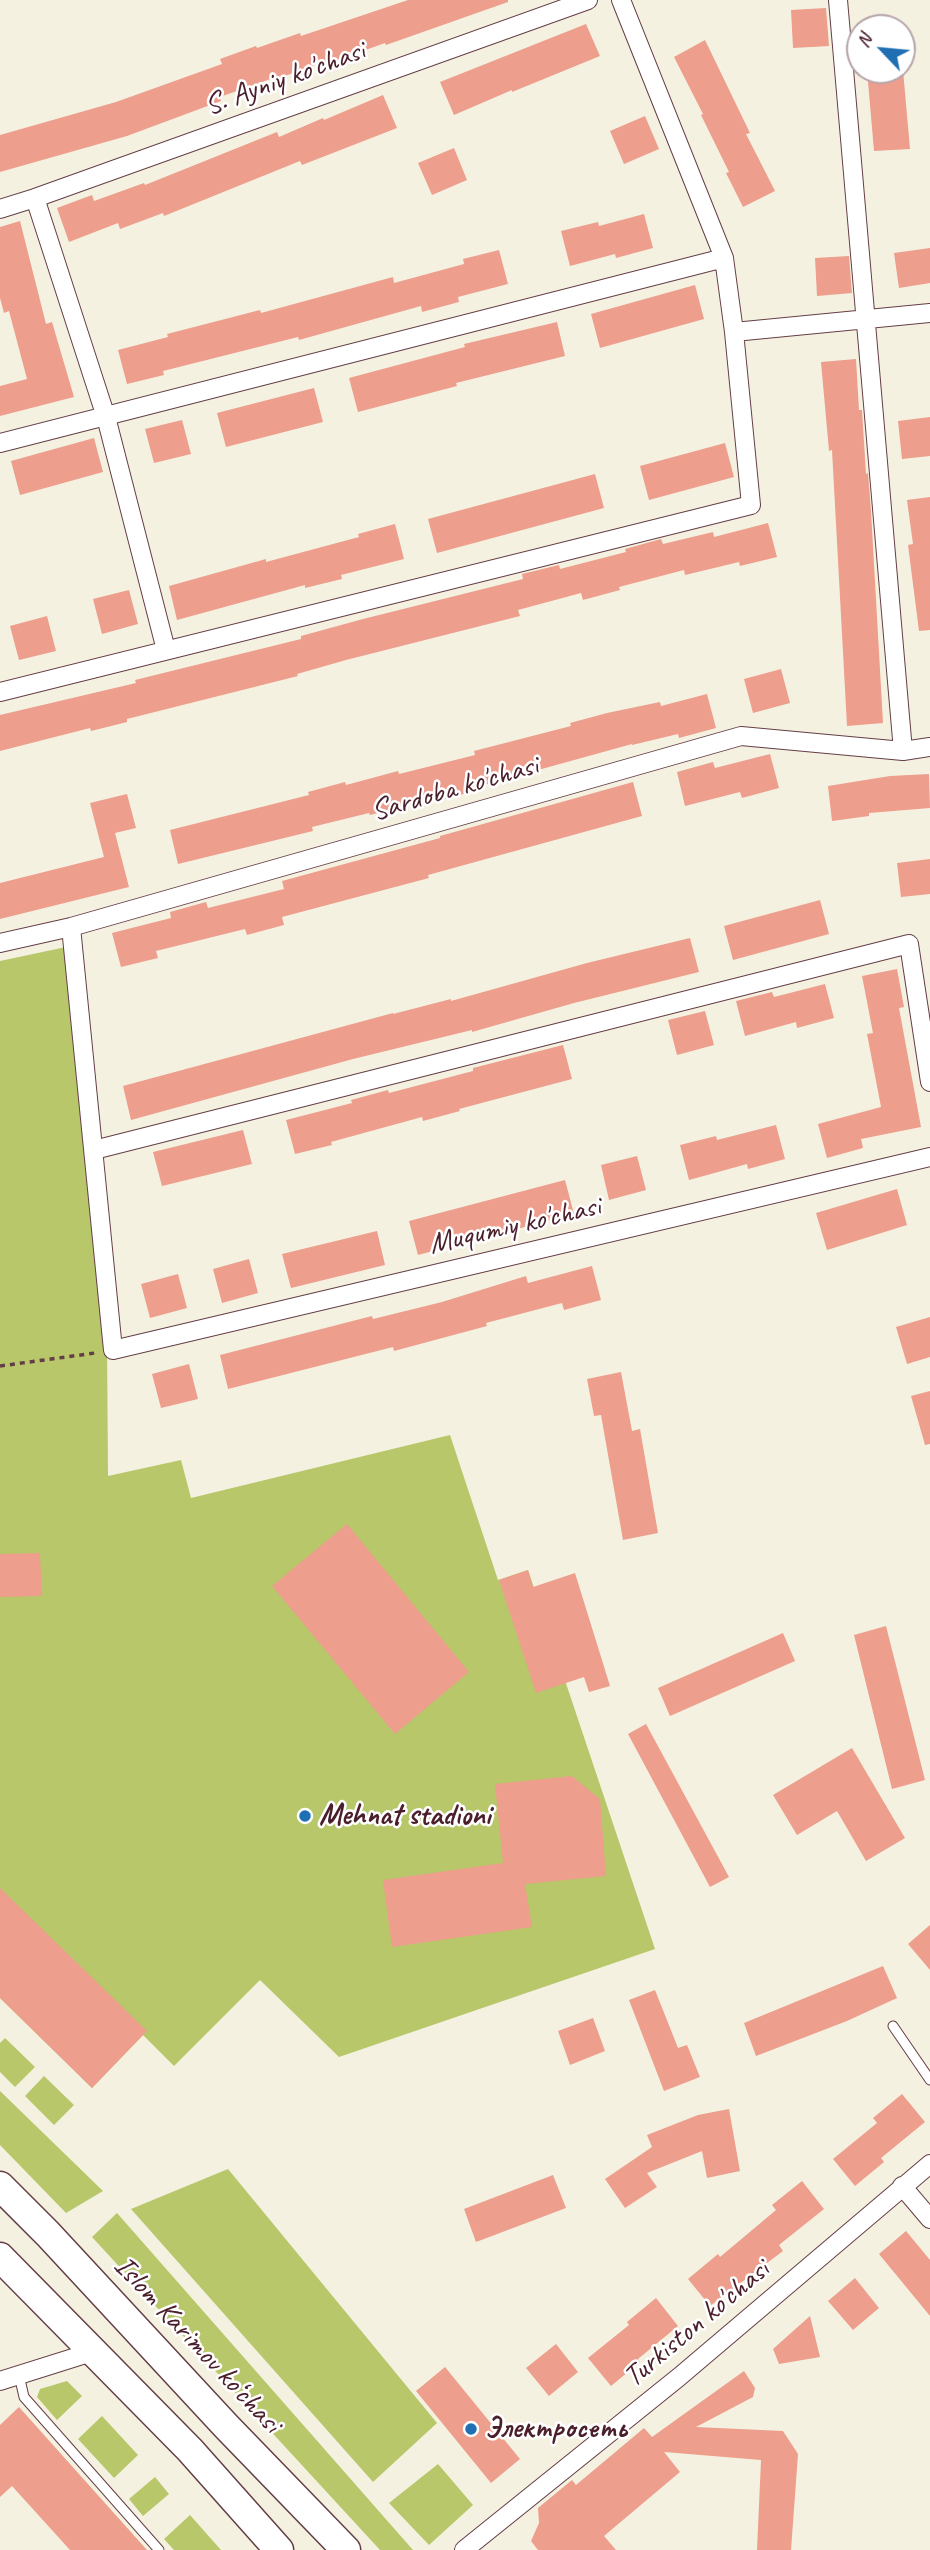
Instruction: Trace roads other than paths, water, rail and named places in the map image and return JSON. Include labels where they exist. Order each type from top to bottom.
[{"type":"main road","name":"Islom Karimov ko‘chasi","points":[[0,2186],[346,2550]]},
{"type":"main road","points":[[0,2257],[190,2450],[279,2550]]},
{"type":"street","name":"S. Ayniy ko'chasi","points":[[0,209],[588,0]]},
{"type":"street","points":[[0,692],[751,505],[724,258],[621,0]]},
{"type":"street","points":[[838,0],[903,751]]},
{"type":"street","points":[[35,198],[106,417],[166,650]]},
{"type":"street","points":[[0,443],[724,258]]},
{"type":"street","points":[[734,332],[930,313]]},
{"type":"street","name":"Sardoba ko'chasi","points":[[0,943],[71,927],[741,736],[903,751],[930,747]]},
{"type":"street","points":[[71,927],[94,1150],[909,944],[930,1082]]},
{"type":"street","name":"Muqumiy ko'chasi","points":[[94,1150],[113,1350],[930,1157]]},
{"type":"street","name":"Turkiston ko'chasi","points":[[464,2550],[679,2376],[930,2164]]},
{"type":"street","points":[[902,2186],[930,2219]]},
{"type":"street","points":[[0,2381],[92,2352]]},
{"type":"lane","points":[[894,2026],[930,2080]]},
{"type":"lane","points":[[19,2375],[24,2397],[159,2550]]},
{"type":"place","name":"Mehnat stadioni","points":[[305,1816]]},
{"type":"place","name":"Электросеть","points":[[471,2429]]}]
